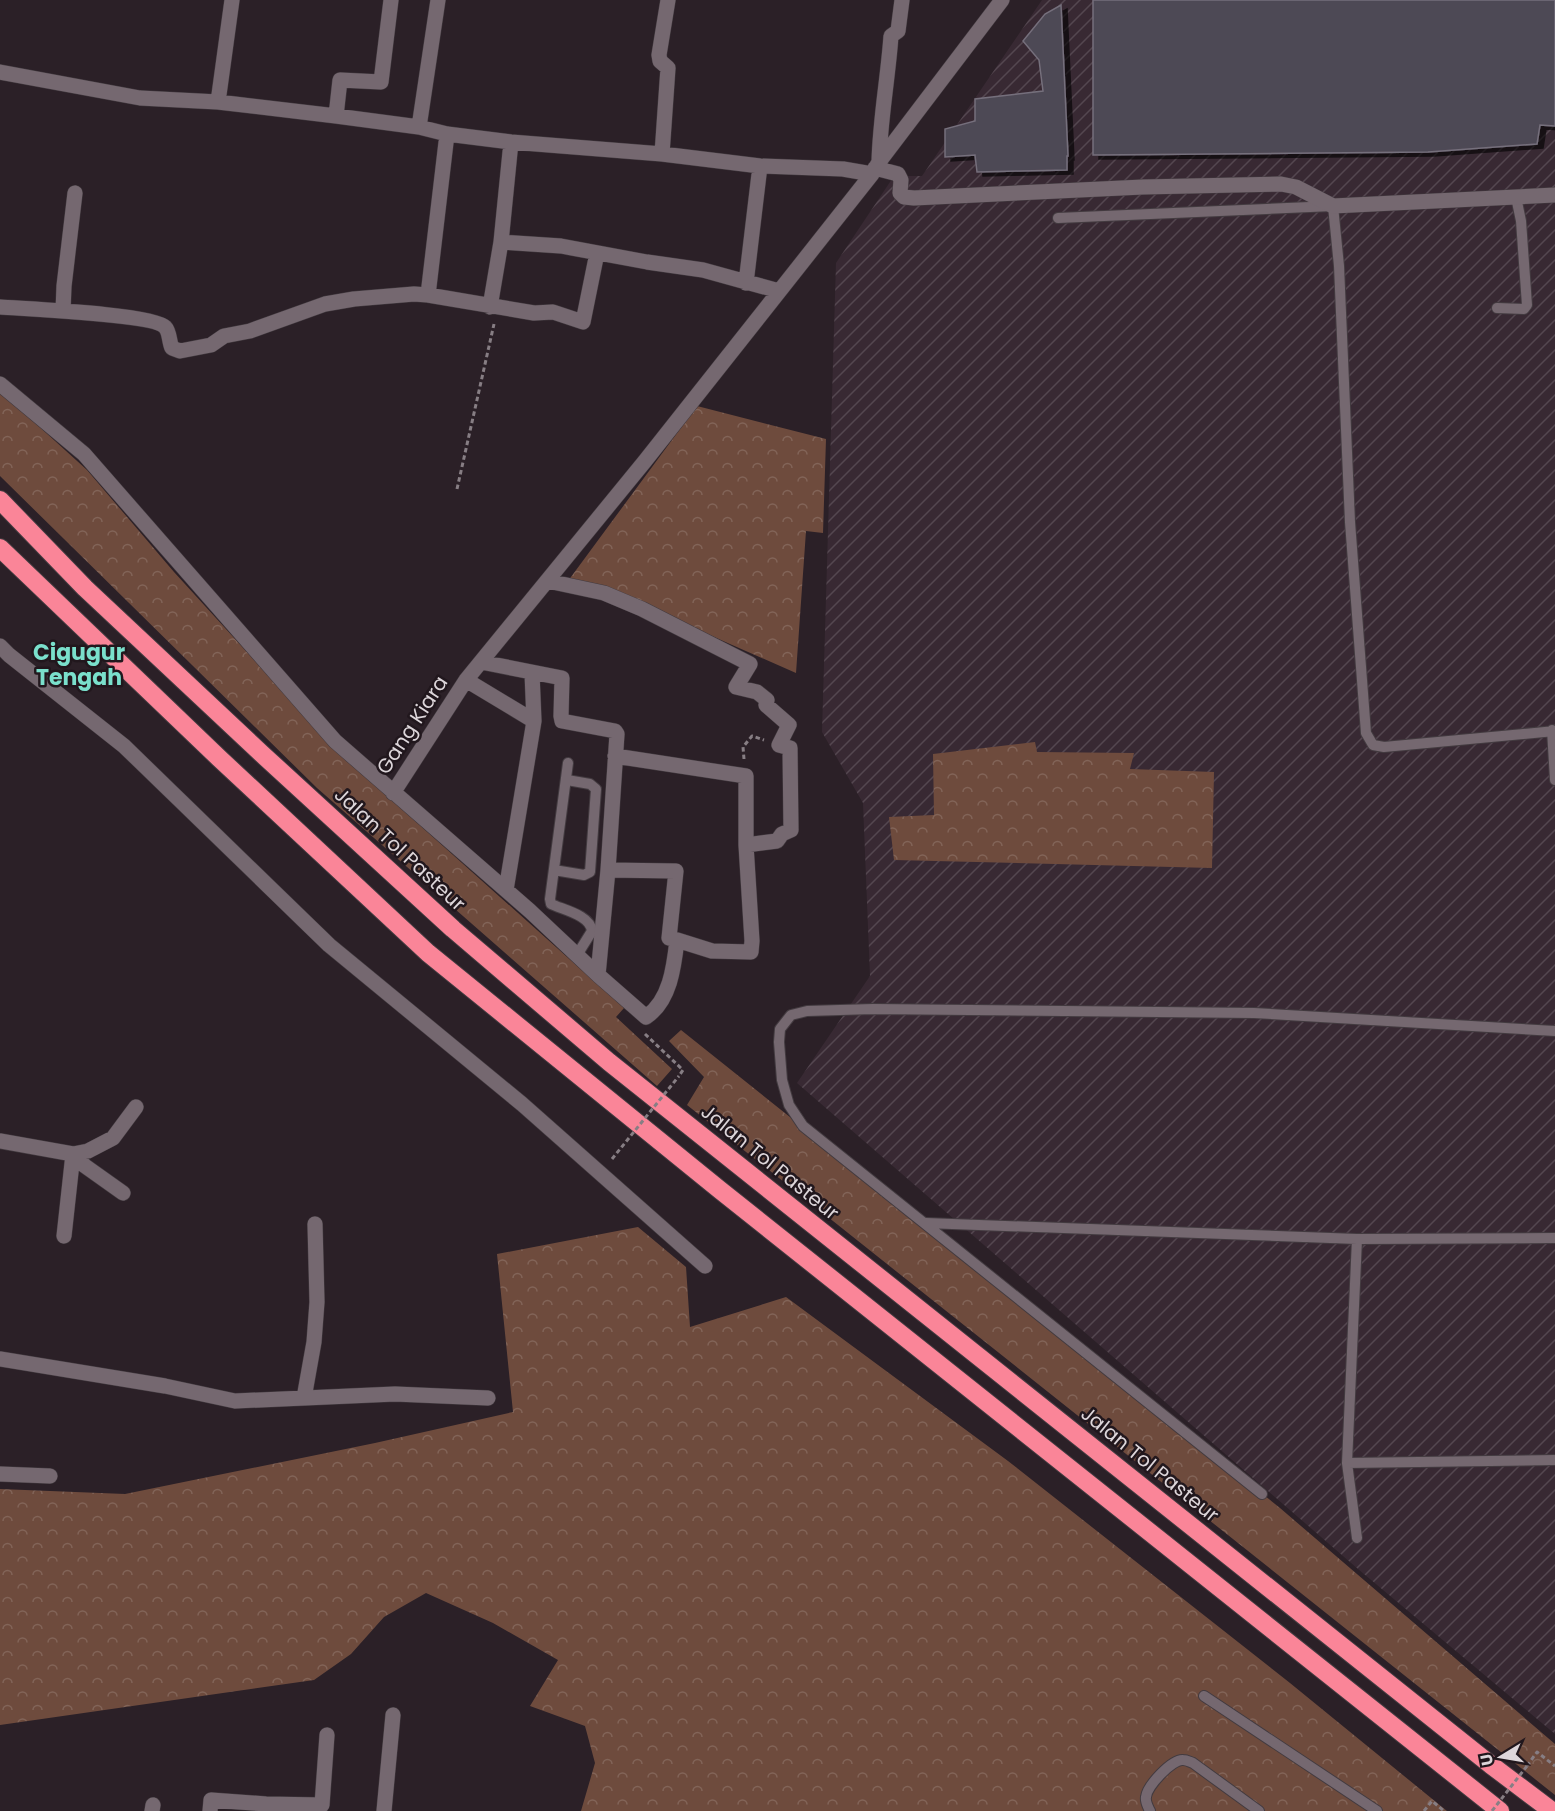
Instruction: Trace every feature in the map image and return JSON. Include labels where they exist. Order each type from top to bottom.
[{"type":"highway","name":"Jalan Tol Pasteur","points":[[0,500],[85,588],[288,778],[453,929],[609,1062],[1491,1765],[1552,1811]]},
{"type":"highway","points":[[0,548],[235,774],[428,953],[720,1190],[1500,1811]]},
{"type":"street","points":[[218,102],[232,0]]},
{"type":"street","points":[[336,116],[340,80],[381,82],[392,0]]},
{"type":"street","points":[[419,127],[438,0]]},
{"type":"street","points":[[662,154],[668,68],[660,61],[659,55],[668,0]]},
{"type":"street","points":[[875,168],[889,72],[891,36],[897,31],[902,0]]},
{"type":"street","name":"Gang Kiara","points":[[393,793],[466,680],[548,581],[779,291],[1002,0]]},
{"type":"street","points":[[0,72],[140,98],[218,102],[419,127],[447,134],[511,142],[662,154],[760,166],[875,168],[898,174],[901,180],[900,193],[904,197],[914,198],[1132,187],[1281,184],[1296,187],[1333,206],[1555,195]]},
{"type":"street","points":[[428,296],[447,134]]},
{"type":"street","points":[[494,308],[511,142]]},
{"type":"street","points":[[746,283],[760,166]]},
{"type":"street","points":[[63,311],[75,193]]},
{"type":"street","points":[[501,243],[561,246],[703,270],[779,291]]},
{"type":"street","points":[[0,307],[122,316],[159,323],[167,328],[172,348],[180,351],[211,345],[224,336],[250,331],[325,304],[414,294],[534,314],[553,312],[583,322],[597,253]]},
{"type":"street","points":[[0,384],[84,454],[335,741],[506,890],[646,1017],[657,1010],[666,988],[674,967],[677,940]]},
{"type":"street","points":[[548,581],[614,597],[750,664],[736,687],[757,692],[767,700],[766,705],[789,725],[779,745],[790,748],[791,830],[782,834],[777,841],[746,845]]},
{"type":"street","points":[[0,646],[9,656],[124,746],[329,945],[522,1104],[705,1266]]},
{"type":"street","points":[[481,662],[562,678],[562,721],[615,731],[608,870],[598,975]]},
{"type":"street","points":[[506,890],[534,721],[532,673]]},
{"type":"street","points":[[466,680],[534,721]]},
{"type":"street","points":[[608,870],[676,871],[669,938],[712,951],[751,952],[746,845],[746,776],[615,756]]},
{"type":"street","points":[[0,1141],[73,1154],[88,1151],[112,1138],[135,1107]]},
{"type":"street","points":[[73,1154],[85,1166],[123,1193]]},
{"type":"street","points":[[64,1236],[73,1154]]},
{"type":"street","points":[[304,1398],[314,1342],[317,1302],[315,1224]]},
{"type":"street","points":[[0,1359],[165,1386],[236,1401],[395,1394],[488,1398]]},
{"type":"street","points":[[0,1474],[50,1476]]},
{"type":"street","points":[[387,1811],[393,1715]]},
{"type":"street","points":[[210,1811],[211,1800],[266,1804],[322,1804],[327,1735]]},
{"type":"lane","points":[[1497,308],[1520,310],[1527,305],[1521,221],[1516,197]]},
{"type":"lane","points":[[1058,218],[1333,206],[1339,266],[1350,522],[1366,733],[1372,745],[1384,747],[1553,731],[1555,780]]},
{"type":"lane","points":[[568,764],[550,903],[584,919],[592,926],[592,931],[577,955]]},
{"type":"lane","points":[[554,870],[584,875],[590,872],[596,789],[590,784],[567,780]]},
{"type":"lane","points":[[1262,1494],[803,1126],[789,1106],[782,1080],[780,1029],[791,1015],[807,1011],[873,1009],[1254,1013],[1555,1031]]},
{"type":"lane","points":[[925,1222],[1357,1239],[1555,1238]]},
{"type":"lane","points":[[1357,1239],[1347,1463],[1357,1538]]},
{"type":"lane","points":[[1347,1463],[1555,1460]]},
{"type":"lane","points":[[1203,1696],[1377,1811]]},
{"type":"lane","points":[[1150,1811],[1146,1804],[1146,1796],[1151,1786],[1175,1761],[1183,1760],[1193,1763],[1259,1811]]},
{"type":"path","points":[[457,489],[494,308]]},
{"type":"path","points":[[746,776],[743,747],[752,736],[779,745]]},
{"type":"path","points":[[612,1159],[683,1070],[642,1030]]},
{"type":"path","points":[[1492,1811],[1537,1752],[1555,1766]]},
{"type":"path","points":[[1424,1811],[1432,1801],[1444,1811]]},
{"type":"shaded area","points":[[1042,0],[1555,0],[1555,1734],[1358,1569],[797,1083],[870,976],[863,803],[822,732],[836,263],[894,176],[922,176]]},
{"type":"green space","points":[[0,391],[87,470],[174,572],[336,750],[624,1008],[616,1017],[672,1069],[657,1086],[317,788],[0,476]]},
{"type":"green space","points":[[697,406],[826,439],[823,533],[806,531],[796,673],[605,589],[568,581]]},
{"type":"green space","points":[[1035,742],[1037,752],[1134,753],[1130,769],[1214,772],[1212,868],[894,860],[889,817],[934,815],[933,754]]},
{"type":"green space","points":[[681,1030],[1280,1508],[1555,1744],[1555,1795],[687,1105],[704,1077],[669,1041]]},
{"type":"green space","points":[[638,1227],[686,1267],[690,1327],[786,1297],[1008,1461],[1290,1683],[1447,1811],[581,1811],[595,1763],[585,1726],[530,1706],[558,1660],[493,1623],[426,1593],[384,1617],[351,1654],[314,1680],[0,1725],[0,1489],[125,1494],[513,1412],[497,1254]]},
{"type":"building","points":[[1093,0],[1555,0],[1555,126],[1540,125],[1537,144],[1428,152],[1093,155]]},
{"type":"building","points":[[1061,5],[1067,170],[977,172],[975,155],[945,157],[945,129],[975,121],[975,99],[1043,91],[1039,60],[1023,41],[1045,14]]},
{"type":"district","name":"Cigugur Tengah","points":[[79,664]]}]
